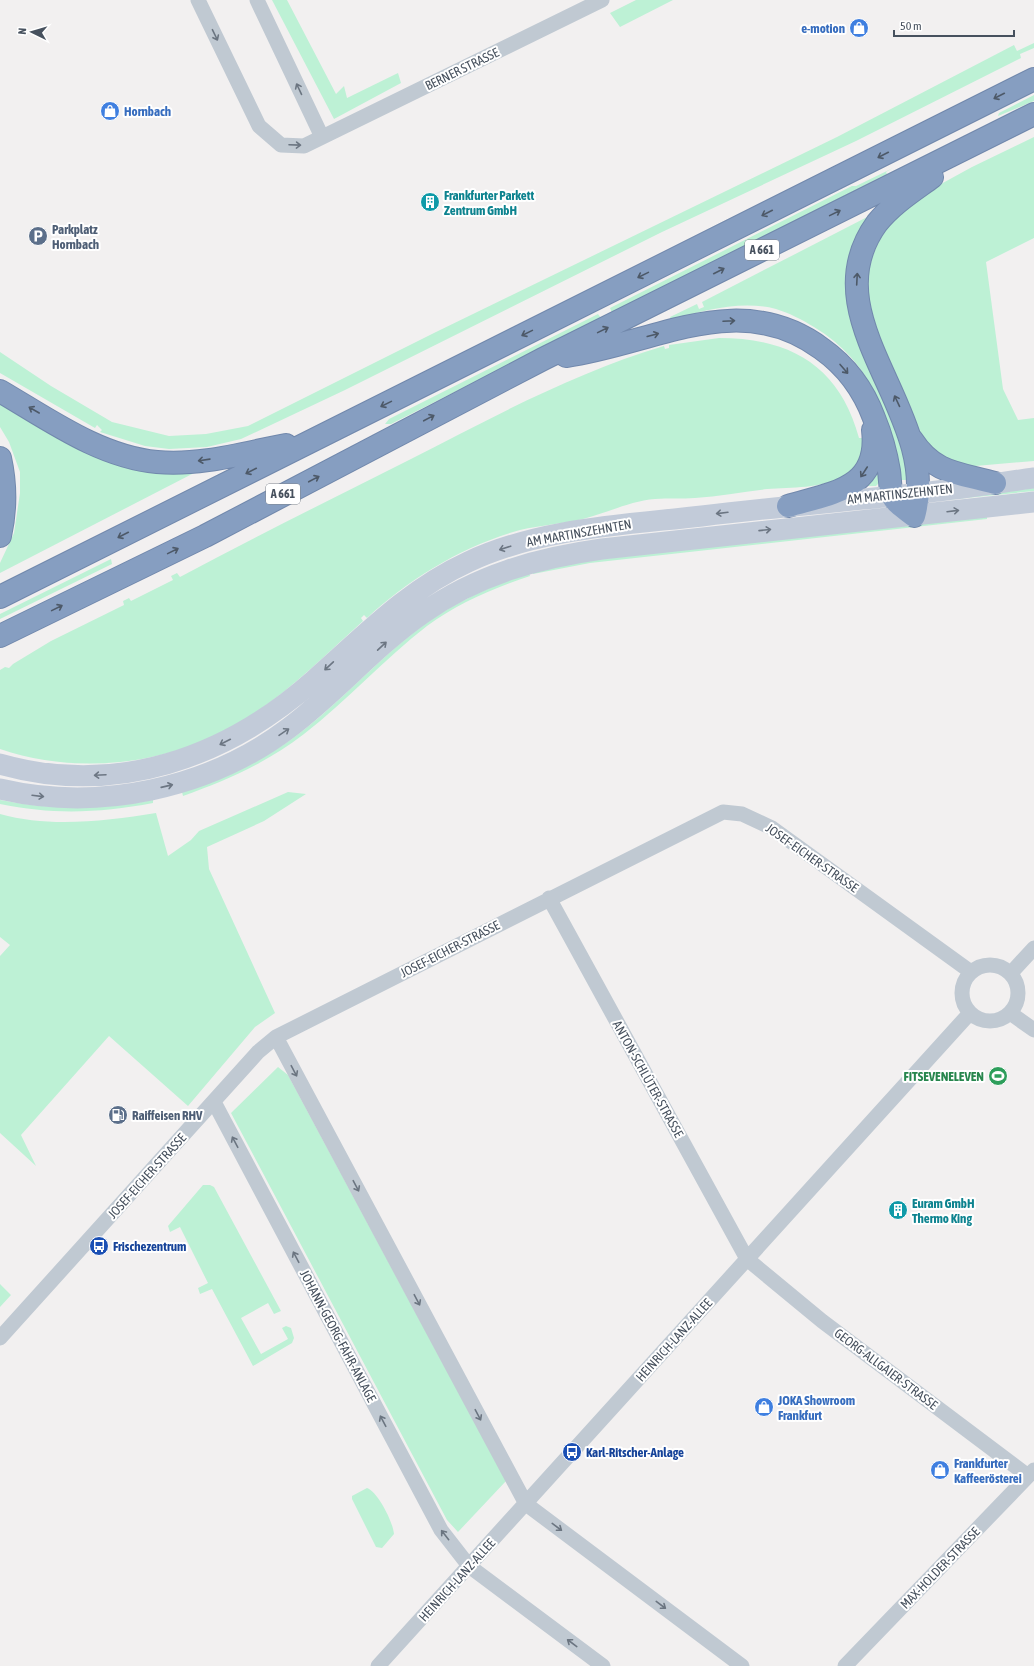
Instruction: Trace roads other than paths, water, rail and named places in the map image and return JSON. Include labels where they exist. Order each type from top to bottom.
[{"type":"highway","name":"A 661","points":[[0,597],[1034,79]]},
{"type":"highway","name":"A 661","points":[[0,636],[204,536],[543,359],[1034,114]]},
{"type":"highway","name":"A 661","points":[[914,516],[918,492],[916,464],[910,437],[900,409],[864,327],[857,292],[860,259],[866,242],[877,224],[892,207],[981,141]]},
{"type":"highway","name":"A 661","points":[[543,359],[580,354],[616,346],[690,325],[740,321],[781,326],[795,332],[824,351],[846,371],[870,407],[880,434],[889,470],[892,495]]},
{"type":"highway","name":"A 661","points":[[0,391],[109,451],[144,460],[171,463],[199,460],[311,441]]},
{"type":"highway","name":"A 661","points":[[788,506],[846,487],[856,482],[863,475],[872,457],[874,445],[870,407]]},
{"type":"highway","name":"A 661","points":[[910,437],[919,451],[937,467],[995,483]]},
{"type":"highway","points":[[0,458],[5,484],[5,497],[0,536]]},
{"type":"highway","points":[[892,495],[914,516]]},
{"type":"main road","name":"AM MARTINSZEHNTEN","points":[[0,764],[68,776],[120,774],[175,763],[209,750],[263,721],[314,681],[389,612],[415,592],[468,562],[524,542],[561,533],[593,528],[1034,478]]},
{"type":"main road","name":"AM MARTINSZEHNTEN","points":[[0,789],[52,798],[82,799],[113,796],[171,786],[224,767],[255,751],[289,728],[326,698],[387,641],[422,614],[471,584],[506,570],[534,562],[562,555],[602,549],[866,519],[914,516],[1034,502]]},
{"type":"street","name":"BERNER STRASSE","points":[[198,0],[259,126],[281,145],[304,146],[602,0]]},
{"type":"street","points":[[257,0],[322,137]]},
{"type":"street","name":"JOSEF-EICHER-STRASSE","points":[[0,1338],[258,1052],[276,1037],[549,898],[723,812],[742,814],[772,828],[971,972]]},
{"type":"street","name":"ANTON-SCHLÜTER-STRASSE","points":[[549,898],[747,1259]]},
{"type":"street","points":[[1011,973],[1034,948]]},
{"type":"street","points":[[992,964],[1004,967],[1011,973],[1018,983],[1019,995],[1016,1005],[1010,1013],[1001,1019],[988,1021],[980,1020],[970,1014],[965,1007],[962,995],[964,982],[971,972],[980,966],[992,964]]},
{"type":"street","points":[[1010,1013],[1034,1030]]},
{"type":"street","name":"HEINRICH-LANZ-ALLEE","points":[[378,1666],[970,1014]]},
{"type":"street","points":[[276,1037],[526,1504],[742,1666]]},
{"type":"street","name":"JOHANN-GEORG-FAHR-ANLAGE","points":[[214,1102],[441,1530],[469,1566]]},
{"type":"street","name":"GEORG-ALLGAIER-STRASSE","points":[[747,1259],[822,1321],[1031,1473]]},
{"type":"street","name":"MAX-HOLDER-STRASSE","points":[[845,1666],[1031,1473]]},
{"type":"street","points":[[469,1566],[603,1666]]},
{"type":"place","name":"e-motion","points":[[859,28]]},
{"type":"place","name":"Hornbach","points":[[110,111]]},
{"type":"place","name":"Frankfurter Parkett Zentrum GmbH","points":[[430,202]]},
{"type":"place","name":"Parkplatz Hornbach","points":[[38,236]]},
{"type":"place","name":"FITSEVENELEVEN","points":[[998,1076]]},
{"type":"place","name":"Raiffeisen RHV","points":[[118,1115]]},
{"type":"place","name":"Euram GmbH Thermo King","points":[[898,1210]]},
{"type":"place","name":"Frischezentrum","points":[[99,1246]]},
{"type":"place","name":"JOKA Showroom Frankfurt","points":[[764,1407]]},
{"type":"place","name":"Karl-Ritscher-Anlage","points":[[572,1452]]},
{"type":"place","name":"Frankfurter Kaffeerösterei","points":[[940,1470]]}]
